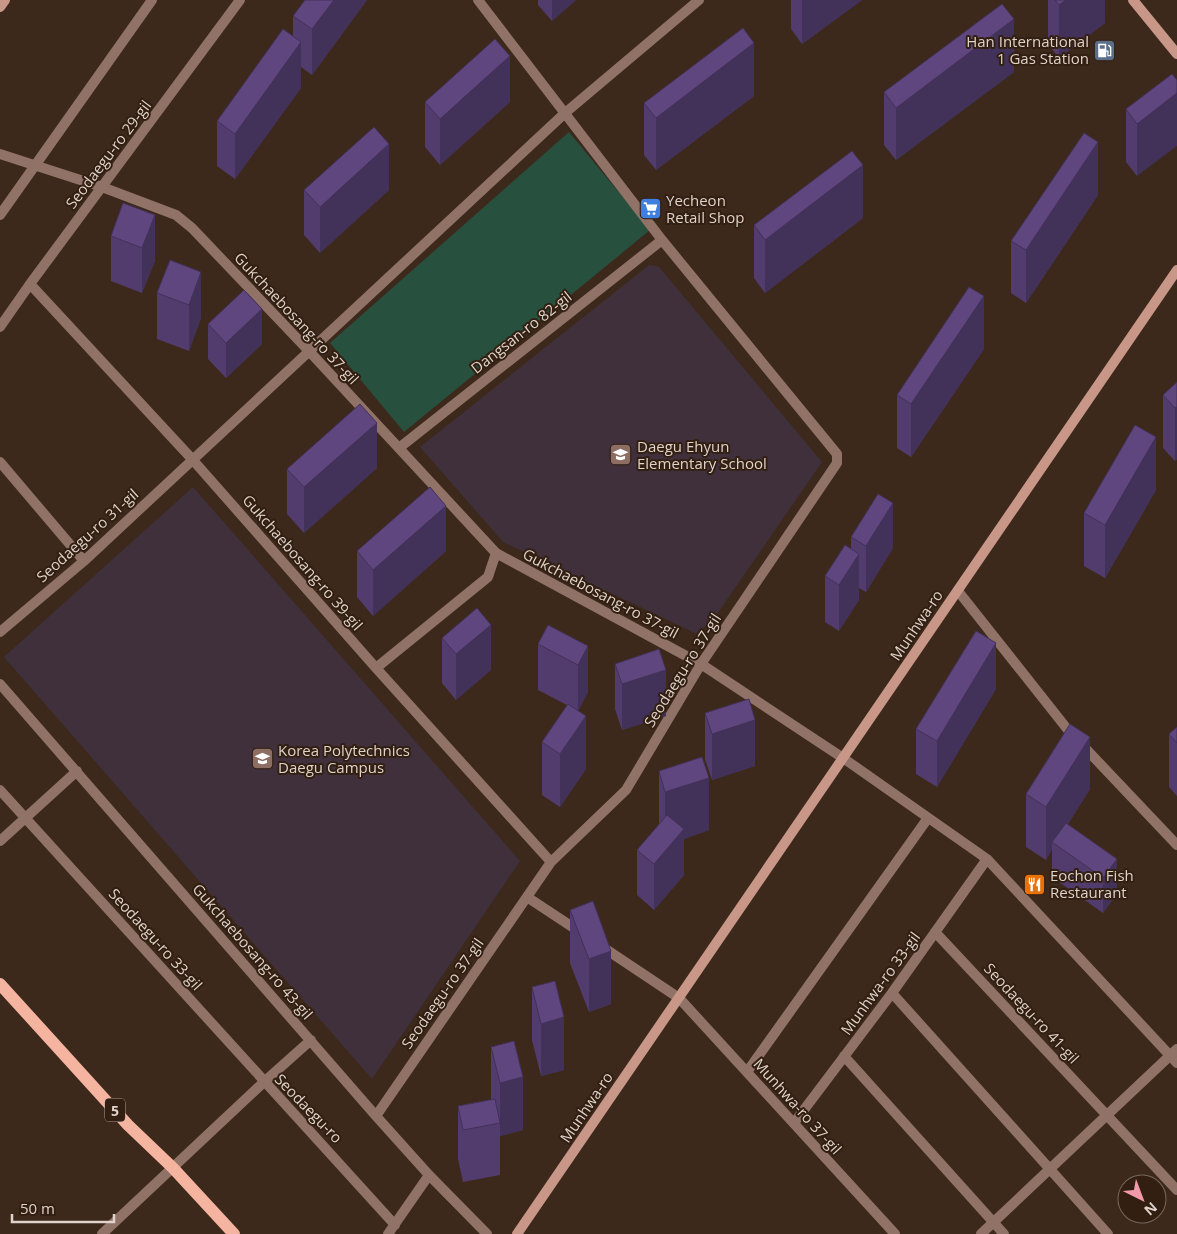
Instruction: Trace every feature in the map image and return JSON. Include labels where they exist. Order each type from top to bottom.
[{"type":"main road","points":[[0,6],[5,0]]},
{"type":"main road","points":[[1133,0],[1177,54]]},
{"type":"main road","name":"Munhwa-ro","points":[[517,1234],[1177,270]]},
{"type":"main road","name":"5","points":[[0,984],[128,1125],[174,1168],[234,1234]]},
{"type":"street","points":[[0,216],[152,0]]},
{"type":"street","name":"Seodaegu-ro 29-gil","points":[[0,326],[240,0]]},
{"type":"street","name":"Seodaegu-ro 37-gil","points":[[376,1116],[551,862],[626,790],[701,664],[837,463],[837,454],[662,240],[478,0]]},
{"type":"street","name":"Seodaegu-ro 31-gil","points":[[0,632],[84,560],[565,113],[699,0]]},
{"type":"street","name":"Gukchaebosang-ro 37-gil","points":[[0,154],[176,215],[192,228],[308,350],[496,553],[701,664],[843,758]]},
{"type":"street","name":"Dangsan-ro 82-gil","points":[[399,448],[662,240]]},
{"type":"street","name":"Gukchaebosang-ro 39-gil","points":[[30,284],[192,459],[376,668],[551,862]]},
{"type":"street","points":[[0,462],[84,560]]},
{"type":"street","points":[[376,668],[488,577],[496,553]]},
{"type":"street","points":[[958,591],[1068,730],[1177,845]]},
{"type":"street","name":"Gukchaebosang-ro 43-gil","points":[[0,684],[376,1116],[429,1175],[487,1234]]},
{"type":"street","points":[[843,758],[986,859],[1175,1056],[1106,1115],[981,1234]]},
{"type":"street","points":[[0,841],[77,771]]},
{"type":"street","name":"Seodaegu-ro 33-gil","points":[[0,790],[265,1081]]},
{"type":"street","points":[[747,1072],[928,818]]},
{"type":"street","name":"Munhwa-ro 33-gil","points":[[794,1123],[892,993],[986,859]]},
{"type":"street","points":[[527,897],[679,998]]},
{"type":"street","name":"Seodaegu-ro 41-gil","points":[[935,932],[1177,1190]]},
{"type":"street","points":[[892,993],[1108,1234]]},
{"type":"street","name":"Munhwa-ro 37-gil","points":[[679,998],[895,1234]]},
{"type":"street","points":[[265,1081],[311,1040]]},
{"type":"street","points":[[844,1056],[1004,1234]]},
{"type":"street","name":"Seodaegu-ro","points":[[102,1234],[265,1081],[395,1225]]},
{"type":"street","points":[[388,1234],[429,1175]]},
{"type":"shaded area","name":"Daegu Ehyun Elementary School","points":[[649,265],[659,267],[822,462],[715,617],[697,634],[503,542],[420,447]]},
{"type":"shaded area","name":"Korea Polytechnics Daegu Campus","points":[[193,487],[520,861],[372,1079],[4,657]]},
{"type":"green space","points":[[569,132],[650,230],[404,432],[330,343]]},
{"type":"building","points":[[305,0],[334,0],[312,29],[293,16]]},
{"type":"building","points":[[1055,0],[1066,0],[1059,5]]},
{"type":"building","points":[[1002,4],[1014,19],[896,108],[884,92]]},
{"type":"building","points":[[743,28],[754,43],[656,118],[644,103]]},
{"type":"building","points":[[283,29],[301,42],[235,134],[217,121]]},
{"type":"building","points":[[495,39],[510,56],[440,119],[425,102]]},
{"type":"building","points":[[1172,74],[1177,80],[1177,93],[1137,124],[1126,109]]},
{"type":"building","points":[[374,127],[389,144],[320,207],[304,190]]},
{"type":"building","points":[[1084,133],[1098,142],[1026,250],[1011,241]]},
{"type":"building","points":[[852,151],[863,165],[765,240],[754,225]]},
{"type":"building","points":[[123,203],[155,215],[142,248],[111,236]]},
{"type":"building","points":[[170,260],[201,272],[189,305],[157,293]]},
{"type":"building","points":[[969,287],[984,296],[911,404],[897,395]]},
{"type":"building","points":[[244,290],[262,309],[226,343],[208,324]]},
{"type":"building","points":[[1177,382],[1177,407],[1175,408],[1163,395]]},
{"type":"building","points":[[360,404],[377,423],[304,487],[287,469]]},
{"type":"building","points":[[1135,425],[1156,437],[1105,525],[1084,513]]},
{"type":"building","points":[[430,487],[446,506],[373,570],[357,551]]},
{"type":"building","points":[[878,494],[893,503],[866,546],[851,537]]},
{"type":"building","points":[[845,545],[859,554],[839,585],[825,576]]},
{"type":"building","points":[[477,608],[491,625],[456,654],[442,638]]},
{"type":"building","points":[[548,625],[588,646],[578,665],[538,644]]},
{"type":"building","points":[[976,631],[996,643],[937,741],[916,729]]},
{"type":"building","points":[[659,649],[666,670],[622,684],[615,664]]},
{"type":"building","points":[[749,699],[755,720],[712,734],[705,713]]},
{"type":"building","points":[[568,704],[586,716],[560,754],[542,742]]},
{"type":"building","points":[[1070,724],[1090,737],[1046,807],[1026,794]]},
{"type":"building","points":[[1177,727],[1177,743],[1169,734]]},
{"type":"building","points":[[702,757],[709,778],[665,792],[659,771]]},
{"type":"building","points":[[667,815],[684,829],[654,864],[637,850]]},
{"type":"building","points":[[1066,823],[1117,859],[1103,878],[1052,842]]},
{"type":"building","points":[[593,901],[611,951],[589,959],[570,910]]},
{"type":"building","points":[[555,981],[564,1017],[541,1024],[532,987]]},
{"type":"building","points":[[514,1041],[523,1077],[500,1083],[491,1047]]},
{"type":"building","points":[[495,1099],[500,1123],[463,1130],[458,1106]]},
{"type":"place","name":"Han International 1 Gas Station","points":[[1105,50]]},
{"type":"place","name":"Yecheon Retail Shop","points":[[650,209]]},
{"type":"place","name":"Daegu Ehyun Elementary School","points":[[621,455]]},
{"type":"place","name":"Korea Polytechnics Daegu Campus","points":[[262,759]]},
{"type":"place","name":"Eochon Fish Restaurant","points":[[1034,884]]}]
